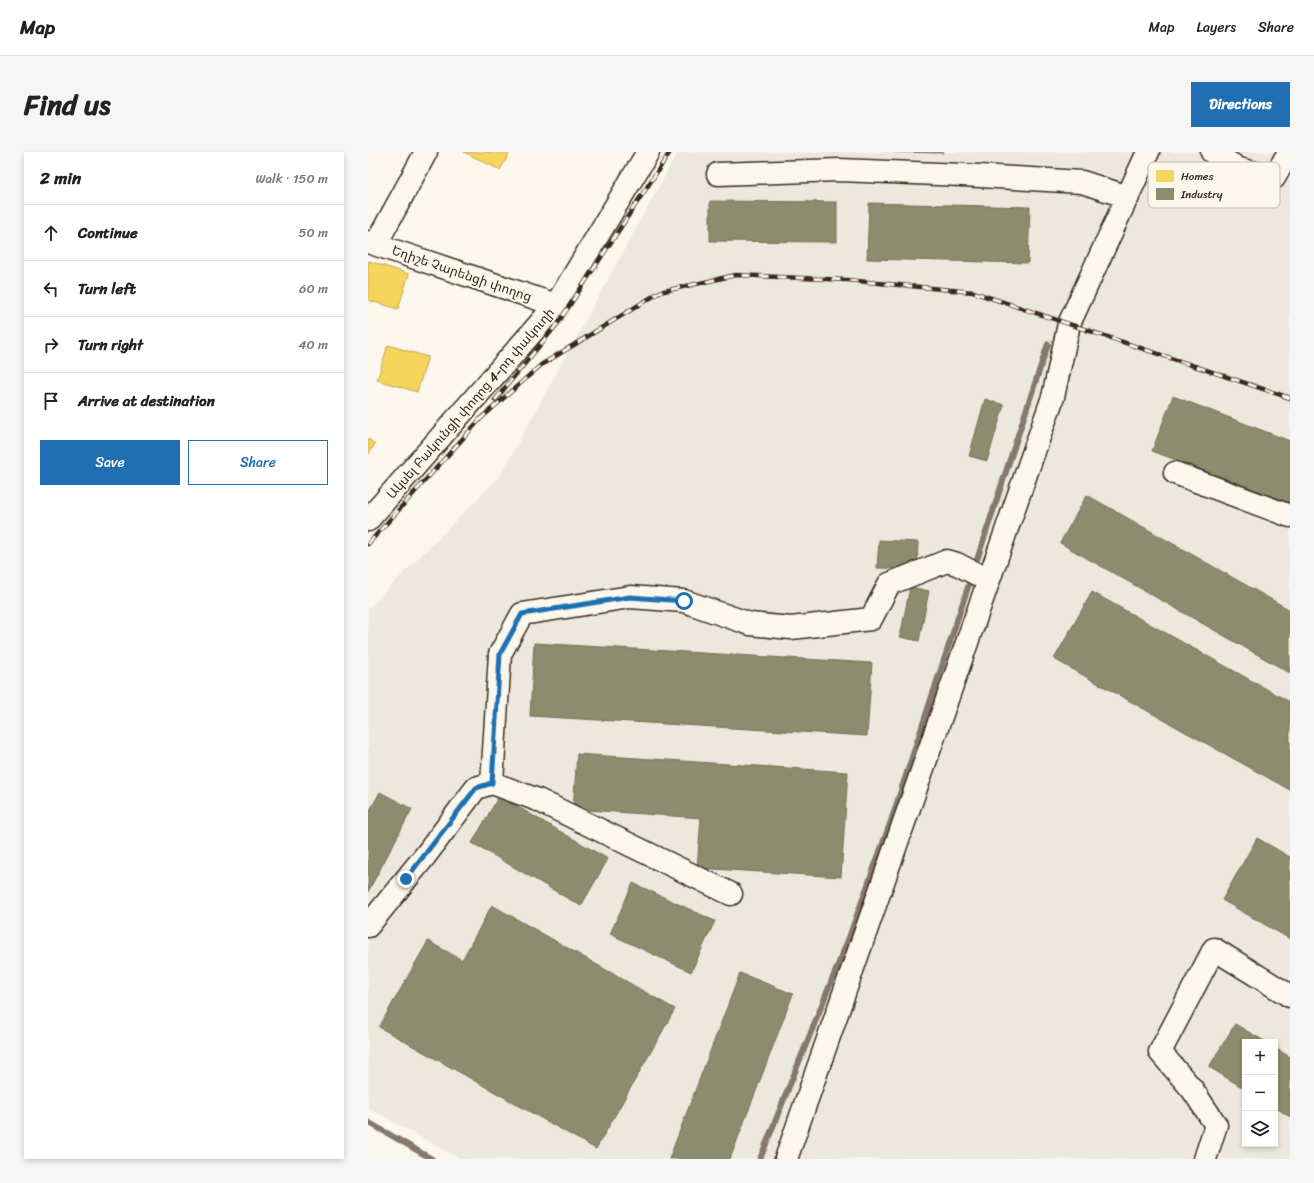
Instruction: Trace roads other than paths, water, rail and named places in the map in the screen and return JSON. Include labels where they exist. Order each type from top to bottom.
[{"type":"street","points":[[372,243],[426,152]]},
{"type":"street","name":"Ակսել Բակունցի փողոց 4-րդ փակուղի","points":[[368,520],[556,304],[648,152]]},
{"type":"street","points":[[786,1159],[984,578],[1052,396],[1069,324],[1148,152]]},
{"type":"street","points":[[1212,152],[1228,162]]},
{"type":"street","points":[[1280,168],[1289,152]]},
{"type":"street","points":[[718,174],[840,170],[962,175],[1082,182],[1128,196]]},
{"type":"street","name":"Եղիշե Չարենցի փողոց","points":[[372,243],[556,304]]},
{"type":"street","points":[[1175,473],[1290,516]]},
{"type":"street","points":[[492,783],[500,654],[522,614],[630,597],[684,601],[750,624],[791,628],[871,619],[889,584],[947,561],[958,564],[984,578]]},
{"type":"street","points":[[368,926],[425,856],[476,788],[492,783],[538,800],[731,894]]},
{"type":"street","points":[[1206,1159],[1216,1125],[1192,1089],[1160,1052],[1214,949],[1290,996]]},
{"type":"waterway","points":[[760,1159],[848,940],[891,821],[1048,344]]},
{"type":"waterway","points":[[368,1122],[432,1159]]},
{"type":"railway","points":[[495,400],[558,323],[670,152]]},
{"type":"railway","points":[[479,420],[541,365],[660,292],[736,275],[847,280],[973,292],[1290,398]]},
{"type":"railway","points":[[368,544],[483,416]]}]
